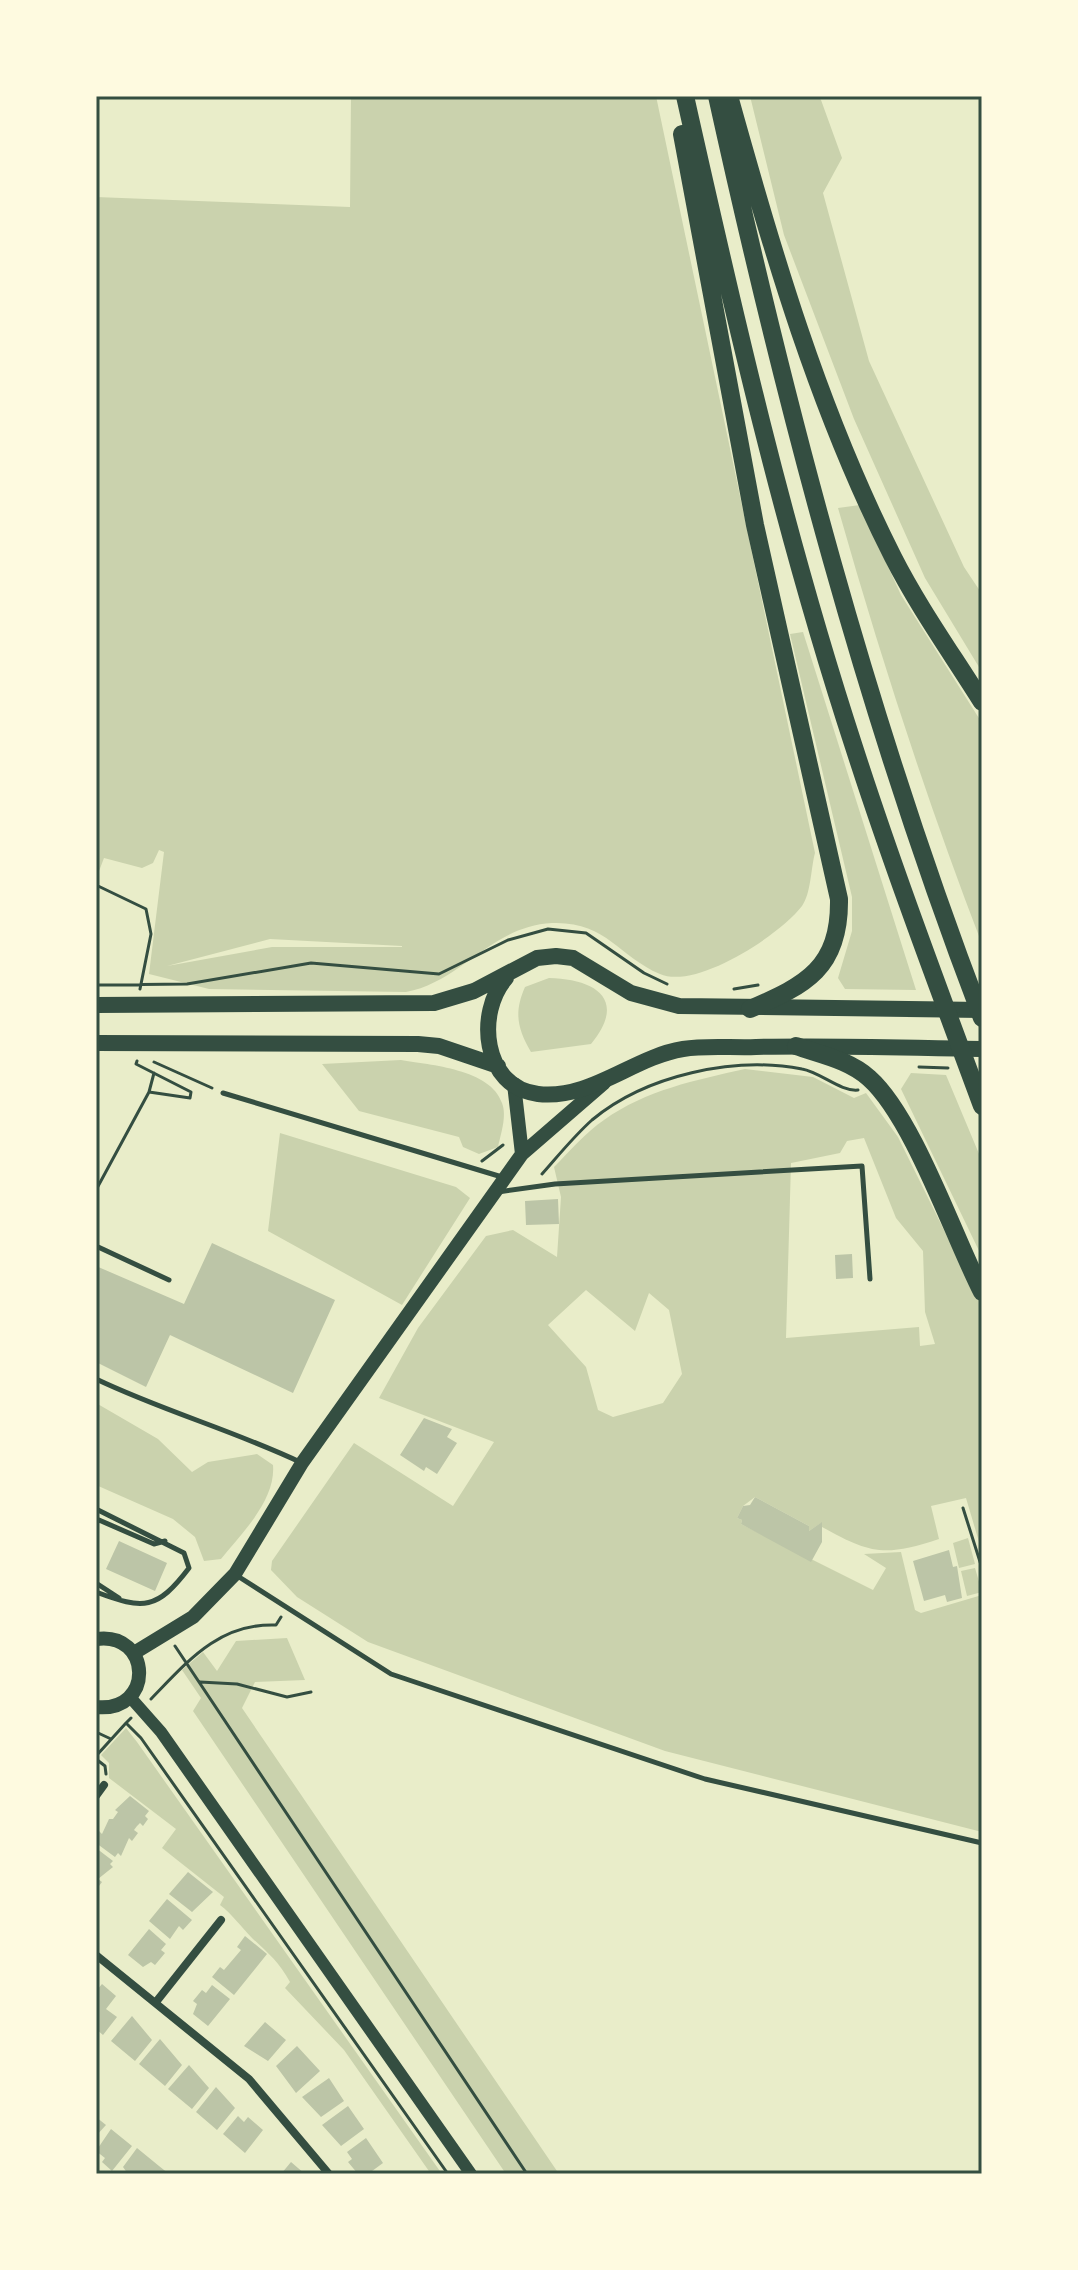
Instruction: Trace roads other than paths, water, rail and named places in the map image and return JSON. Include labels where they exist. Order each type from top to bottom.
[{"type":"highway","points":[[675,96],[755,525],[839,899],[835,940],[812,976],[798,989],[750,1009]]},
{"type":"highway","points":[[685,96],[745,359],[785,513],[853,745],[982,1106]]},
{"type":"highway","points":[[717,96],[775,352],[848,624],[954,944],[982,1018]]},
{"type":"highway","points":[[729,96],[785,290],[818,386],[869,509],[920,606],[982,702]]},
{"type":"highway","points":[[796,1046],[850,1064],[871,1079],[906,1130],[982,1292]]},
{"type":"main road","points":[[96,1005],[413,1005],[455,998],[508,975],[537,958],[573,958],[631,993],[656,1002],[750,1009],[982,1010]]},
{"type":"main road","points":[[508,975],[495,990],[487,1019],[488,1044],[498,1066],[514,1084],[539,1094],[572,1090],[608,1080],[659,1056],[683,1049],[796,1046],[982,1049]]},
{"type":"main road","points":[[96,1043],[418,1044],[447,1048],[498,1066]]},
{"type":"main road","points":[[134,1653],[193,1617],[235,1574],[302,1463],[522,1154],[608,1080]]},
{"type":"main road","points":[[514,1084],[522,1154]]},
{"type":"main road","points":[[96,1639],[117,1639],[134,1653],[140,1676],[130,1697],[109,1708],[96,1707]]},
{"type":"street","points":[[130,1697],[471,2174]]},
{"type":"street","points":[[96,1796],[104,1785]]},
{"type":"street","points":[[156,2002],[221,1920]]},
{"type":"street","points":[[96,1955],[249,2079],[329,2174]]},
{"type":"lane","points":[[223,1093],[507,1178]]},
{"type":"lane","points":[[497,1192],[532,1186],[862,1166],[870,1279]]},
{"type":"lane","points":[[96,1246],[169,1280]]},
{"type":"lane","points":[[96,1379],[152,1406],[259,1442],[302,1463]]},
{"type":"lane","points":[[96,1509],[184,1553],[189,1568],[169,1594],[148,1604],[127,1604],[96,1592]]},
{"type":"lane","points":[[96,1523],[99,1520],[154,1544],[165,1541]]},
{"type":"lane","points":[[235,1574],[391,1674],[705,1779],[864,1819],[982,1843]]},
{"type":"lane","points":[[96,1583],[127,1604]]}]
